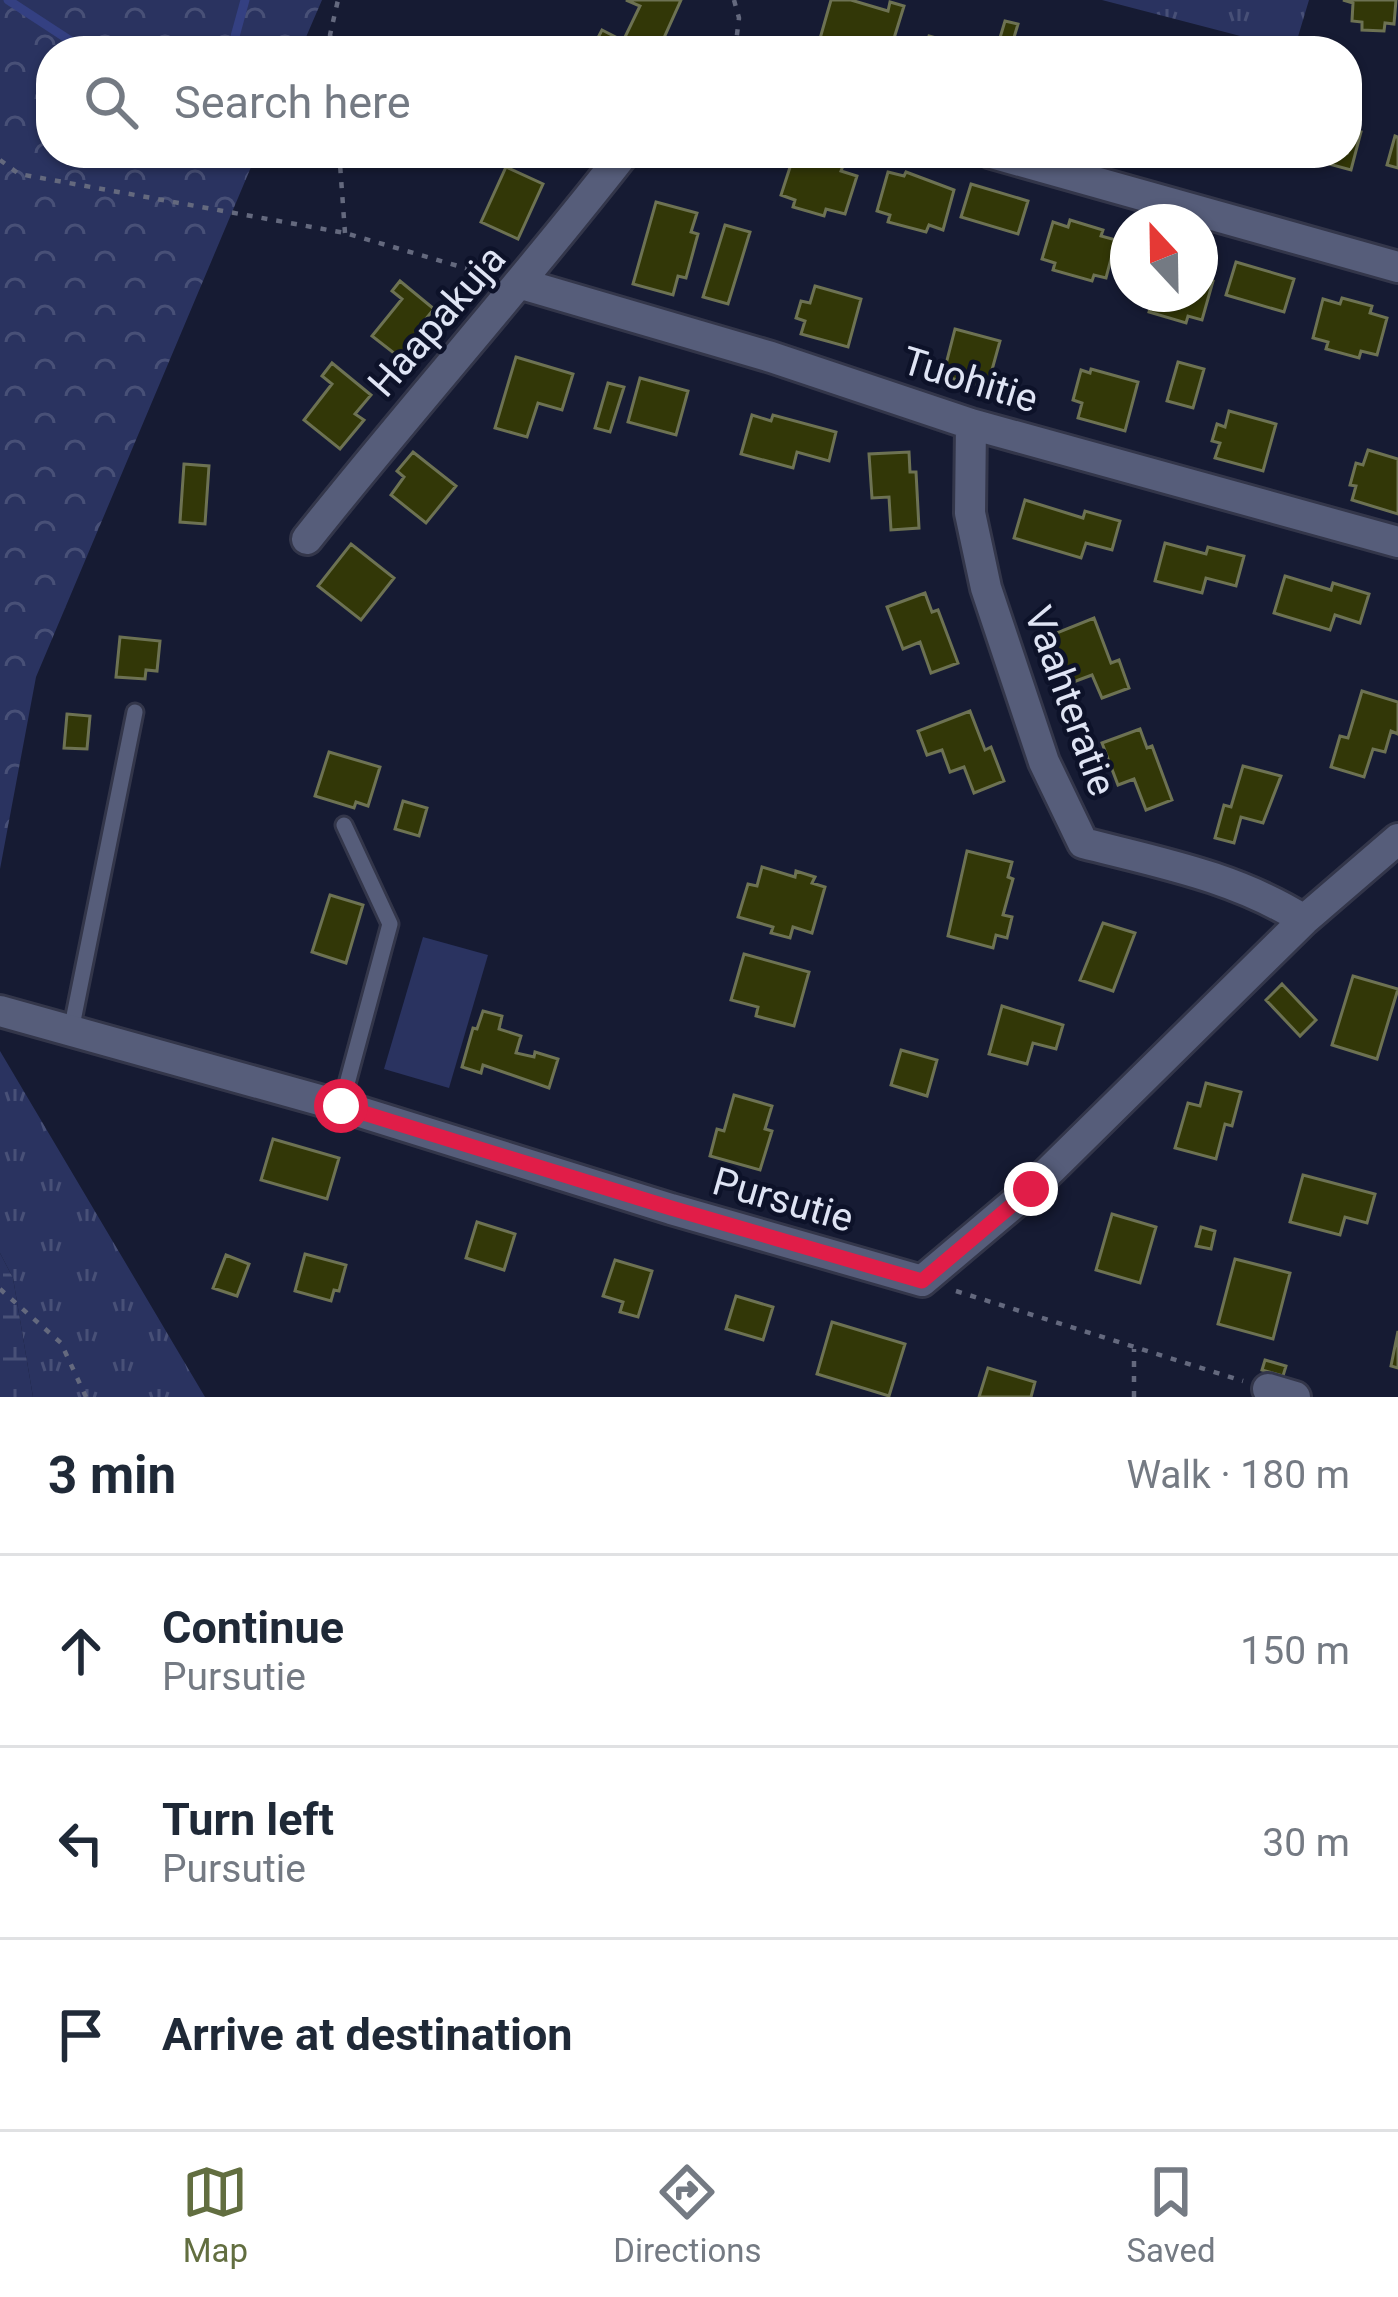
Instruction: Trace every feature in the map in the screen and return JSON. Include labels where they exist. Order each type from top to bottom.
[{"type":"street","name":"Haapakuja","points":[[307,538],[432,383],[522,284],[613,168]]},
{"type":"street","points":[[1045,168],[1398,267]]},
{"type":"street","name":"Tuohitie","points":[[522,284],[771,357],[971,424],[1398,542]]},
{"type":"street","name":"Vaahteratie","points":[[971,424],[970,513],[986,588],[1044,762],[1084,843],[1208,875],[1264,895],[1304,920]]},
{"type":"street","points":[[922,1281],[1031,1189],[1304,920],[1398,839]]},
{"type":"street","name":"Pursutie","points":[[0,1011],[341,1106],[922,1281]]},
{"type":"lane","points":[[71,1031],[135,712]]},
{"type":"lane","points":[[341,1106],[390,924],[344,825]]},
{"type":"path","points":[[330,36],[338,0]]},
{"type":"path","points":[[734,0],[737,36]]},
{"type":"path","points":[[0,160],[19,174],[345,233],[522,284]]},
{"type":"path","points":[[340,168],[345,233]]},
{"type":"path","points":[[922,1281],[1281,1393]]},
{"type":"path","points":[[0,1289],[61,1342],[86,1397]]},
{"type":"path","points":[[1134,1347],[1134,1397]]},
{"type":"green space","points":[[0,0],[322,0],[306,36],[36,36],[36,168],[251,168],[36,677],[0,869]]},
{"type":"green space","points":[[1102,0],[1309,0],[1298,36],[1240,36]]},
{"type":"green space","points":[[423,937],[488,955],[449,1088],[384,1069]]},
{"type":"green space","points":[[0,1051],[205,1397],[33,1397],[13,1278],[0,1253]]},
{"type":"green space","points":[[0,1253],[13,1278],[33,1397],[0,1397]]},
{"type":"building","points":[[626,0],[681,0],[665,36],[625,36],[640,6]]},
{"type":"building","points":[[831,0],[851,0],[888,11],[890,2],[904,6],[895,36],[821,36]]},
{"type":"building","points":[[1343,0],[1396,0],[1394,24],[1385,23],[1384,31],[1362,30],[1362,22],[1352,21],[1353,3]]},
{"type":"building","points":[[1005,21],[1018,24],[1014,36],[1000,36]]},
{"type":"building","points":[[1398,137],[1398,168],[1387,165]]},
{"type":"building","points":[[506,168],[543,184],[518,239],[481,222]]},
{"type":"building","points":[[790,168],[842,168],[857,176],[845,214],[826,209],[824,216],[793,207],[795,200],[781,195]]},
{"type":"building","points":[[888,172],[904,176],[906,172],[954,190],[943,230],[929,225],[926,232],[888,222],[890,215],[877,211]]},
{"type":"building","points":[[971,184],[1028,201],[1018,234],[961,217]]},
{"type":"building","points":[[656,202],[697,213],[691,232],[698,234],[686,278],[678,276],[673,295],[633,284]]},
{"type":"building","points":[[1070,220],[1103,230],[1101,236],[1110,238],[1106,278],[1094,275],[1092,281],[1053,270],[1055,263],[1042,259],[1053,222],[1068,227]]},
{"type":"building","points":[[725,225],[750,232],[728,304],[703,297]]},
{"type":"building","points":[[1236,262],[1294,279],[1284,312],[1226,295]]},
{"type":"building","points":[[400,281],[434,309],[420,326],[431,335],[408,364],[372,336],[402,299],[392,291]]},
{"type":"building","points":[[815,286],[861,299],[848,347],[801,334],[805,321],[796,318],[801,301],[810,303]]},
{"type":"building","points":[[1342,298],[1372,306],[1370,313],[1387,318],[1377,355],[1361,351],[1359,358],[1326,349],[1328,342],[1313,338],[1323,299],[1340,304]]},
{"type":"building","points":[[1149,312],[1204,312],[1202,320],[1188,316],[1186,323]]},
{"type":"building","points":[[955,329],[1000,341],[987,388],[943,376]]},
{"type":"building","points":[[516,357],[573,374],[562,410],[538,403],[527,437],[495,428]]},
{"type":"building","points":[[1178,362],[1204,369],[1193,408],[1167,401]]},
{"type":"building","points":[[332,363],[371,395],[355,414],[364,420],[340,449],[304,420],[332,384],[322,376]]},
{"type":"building","points":[[1091,369],[1138,382],[1125,431],[1078,418],[1082,403],[1073,400],[1081,370],[1090,373]]},
{"type":"building","points":[[640,378],[688,391],[676,435],[628,422]]},
{"type":"building","points":[[608,383],[624,387],[610,432],[595,428]]},
{"type":"building","points":[[1229,411],[1276,424],[1263,471],[1215,458],[1220,443],[1212,441],[1217,424],[1225,427]]},
{"type":"building","points":[[752,415],[771,421],[773,415],[836,432],[829,461],[797,452],[793,468],[741,454]]},
{"type":"building","points":[[1368,450],[1398,459],[1398,514],[1352,500],[1356,486],[1350,485],[1356,463],[1363,465]]},
{"type":"building","points":[[413,452],[456,486],[426,523],[391,495],[404,477],[397,471]]},
{"type":"building","points":[[909,452],[910,472],[916,472],[919,528],[891,530],[889,497],[872,498],[869,454]]},
{"type":"building","points":[[184,464],[209,466],[205,524],[180,522]]},
{"type":"building","points":[[1025,500],[1083,518],[1085,511],[1120,521],[1112,550],[1086,543],[1081,558],[1014,538]]},
{"type":"building","points":[[1165,543],[1206,554],[1208,547],[1244,556],[1236,586],[1206,578],[1202,593],[1155,581]]},
{"type":"building","points":[[351,544],[394,578],[361,620],[318,586]]},
{"type":"building","points":[[1285,576],[1331,590],[1333,583],[1369,594],[1360,623],[1335,615],[1330,630],[1274,613]]},
{"type":"building","points":[[925,593],[932,612],[938,610],[958,663],[931,673],[920,642],[903,649],[887,607]]},
{"type":"building","points":[[1094,618],[1111,663],[1119,660],[1129,688],[1102,698],[1092,675],[1068,684],[1049,636]]},
{"type":"building","points":[[120,637],[160,641],[157,671],[146,670],[145,679],[116,677]]},
{"type":"building","points":[[1362,691],[1398,702],[1398,734],[1391,731],[1385,752],[1373,749],[1364,777],[1331,767],[1340,736],[1348,738]]},
{"type":"building","points":[[970,711],[1004,781],[974,793],[964,767],[950,772],[942,750],[927,755],[918,731]]},
{"type":"building","points":[[67,714],[90,716],[87,749],[64,748]]},
{"type":"building","points":[[1140,729],[1147,748],[1152,746],[1172,800],[1146,810],[1134,779],[1118,785],[1102,743]]},
{"type":"building","points":[[329,752],[380,767],[368,806],[356,802],[354,808],[315,796]]},
{"type":"building","points":[[1243,766],[1281,776],[1263,823],[1241,817],[1234,843],[1215,838],[1224,805],[1231,807]]},
{"type":"building","points":[[403,801],[427,808],[419,836],[395,829]]},
{"type":"building","points":[[967,851],[1012,862],[1008,877],[1013,879],[1003,915],[1012,917],[1007,938],[996,935],[993,948],[948,936]]},
{"type":"building","points":[[762,867],[795,877],[796,871],[815,877],[812,883],[825,887],[812,933],[793,927],[790,938],[771,933],[773,927],[738,917],[748,884],[757,886]]},
{"type":"building","points":[[330,895],[363,905],[346,963],[312,952]]},
{"type":"building","points":[[1103,923],[1135,933],[1113,991],[1080,980]]},
{"type":"building","points":[[744,954],[809,972],[794,1026],[756,1016],[758,1007],[731,1000]]},
{"type":"building","points":[[1353,976],[1398,989],[1377,1059],[1332,1045]]},
{"type":"building","points":[[1282,984],[1316,1020],[1300,1036],[1266,1000]]},
{"type":"building","points":[[1002,1006],[1063,1025],[1056,1049],[1033,1043],[1027,1064],[989,1054]]},
{"type":"building","points":[[483,1011],[502,1016],[499,1029],[521,1036],[516,1053],[534,1057],[535,1052],[558,1059],[549,1088],[483,1065],[481,1073],[462,1067]]},
{"type":"building","points":[[901,1050],[937,1060],[927,1096],[891,1085]]},
{"type":"building","points":[[1206,1083],[1241,1092],[1232,1126],[1225,1124],[1216,1159],[1175,1148],[1188,1103],[1200,1106]]},
{"type":"building","points":[[734,1095],[772,1106],[765,1129],[772,1131],[760,1170],[710,1156],[717,1129],[724,1131]]},
{"type":"building","points":[[273,1139],[339,1158],[327,1199],[261,1180]]},
{"type":"building","points":[[1303,1175],[1375,1194],[1367,1223],[1345,1217],[1340,1235],[1290,1222]]},
{"type":"building","points":[[1112,1214],[1156,1227],[1140,1283],[1096,1270]]},
{"type":"building","points":[[477,1222],[515,1234],[504,1270],[466,1258]]},
{"type":"building","points":[[1201,1227],[1215,1231],[1211,1249],[1196,1246]]},
{"type":"building","points":[[305,1254],[346,1265],[331,1301],[295,1291]]},
{"type":"building","points":[[226,1255],[249,1264],[237,1296],[213,1288]]},
{"type":"building","points":[[1235,1259],[1290,1273],[1273,1339],[1218,1324]]},
{"type":"building","points":[[615,1260],[652,1271],[638,1317],[620,1312],[623,1302],[603,1296]]},
{"type":"building","points":[[736,1296],[773,1307],[763,1340],[726,1329]]},
{"type":"building","points":[[832,1322],[905,1344],[889,1396],[817,1374]]},
{"type":"building","points":[[1398,1331],[1398,1368],[1391,1366]]},
{"type":"building","points":[[1265,1360],[1286,1366],[1283,1376],[1262,1370]]},
{"type":"building","points":[[988,1368],[1035,1382],[1031,1397],[979,1397]]},
{"type":"waterway","points":[[8,0],[63,36]]},
{"type":"waterway","points":[[235,36],[245,0]]},
{"type":"route","points":[[341,1106],[922,1281],[1031,1189]]}]
